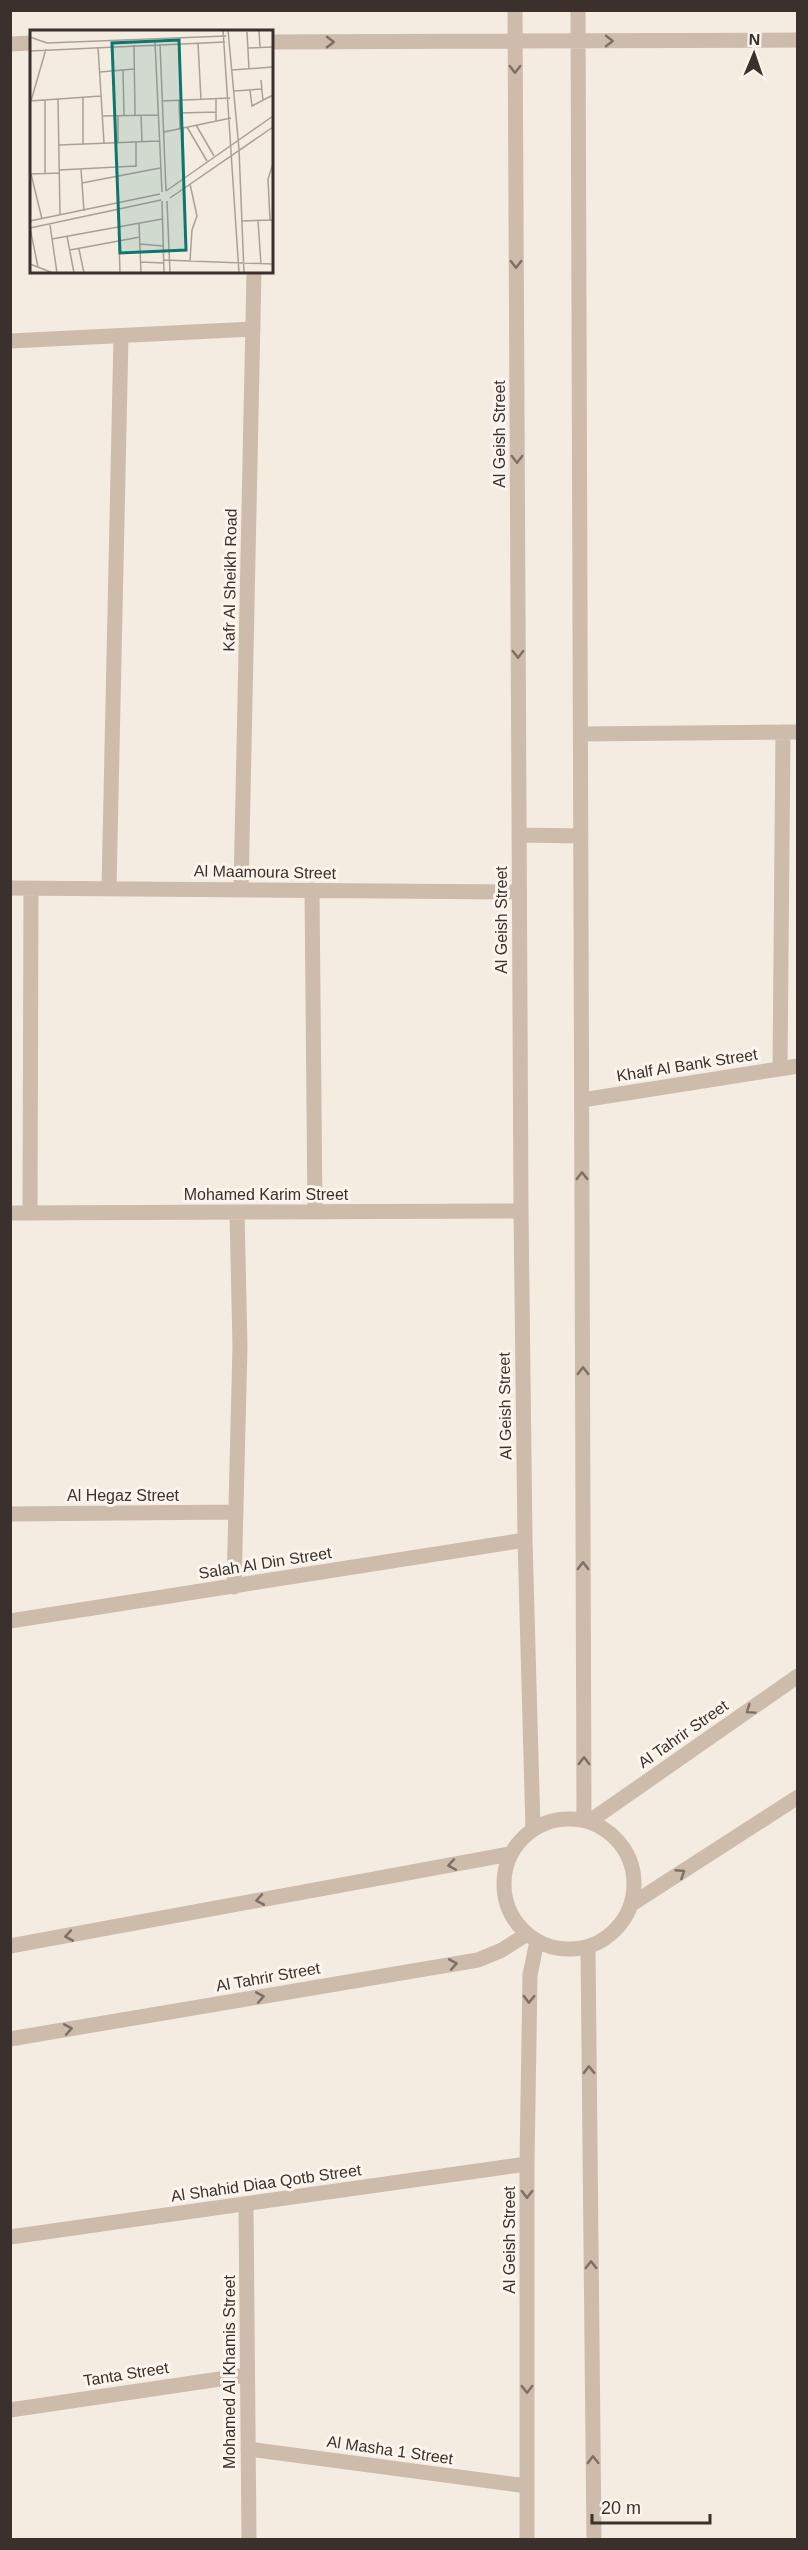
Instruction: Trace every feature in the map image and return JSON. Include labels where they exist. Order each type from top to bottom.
[{"type":"street","name":"Al Geish Street","points":[[515,10],[518,892],[525,1539],[532,1829]]},
{"type":"street","points":[[578,10],[587,1820]]},
{"type":"street","points":[[273,42],[798,40]]},
{"type":"street","points":[[10,44],[30,44]]},
{"type":"street","name":"Kafr Al Sheikh Road","points":[[241,890],[254,273]]},
{"type":"street","points":[[10,341],[253,329]]},
{"type":"street","points":[[109,888],[121,336]]},
{"type":"street","points":[[581,734],[790,732],[790,877],[780,1069]]},
{"type":"street","points":[[519,835],[581,836]]},
{"type":"street","name":"Al Maamoura Street","points":[[10,888],[518,892]]},
{"type":"street","points":[[30,1213],[31,888]]},
{"type":"street","points":[[312,890],[315,1212]]},
{"type":"street","name":"Khalf Al Bank Street","points":[[582,1100],[798,1066]]},
{"type":"street","name":"Mohamed Karim Street","points":[[10,1214],[521,1211]]},
{"type":"street","points":[[234,1587],[240,1346],[237,1213]]},
{"type":"street","name":"Al Hegaz Street","points":[[10,1514],[235,1512]]},
{"type":"street","name":"Salah Al Din Street","points":[[10,1621],[525,1539]]},
{"type":"street","name":"Al Tahrir Street","points":[[587,1820],[798,1676]]},
{"type":"street","points":[[632,1904],[798,1797]]},
{"type":"street","points":[[566,1818],[587,1820],[608,1831],[622,1845],[632,1864],[635,1884],[632,1904],[625,1919],[615,1931],[588,1947],[562,1948],[532,1938],[515,1921],[507,1906],[503,1889],[504,1871],[510,1854],[532,1829],[549,1821],[566,1818]]},
{"type":"street","points":[[10,1946],[510,1854]]},
{"type":"street","name":"Al Geish Street","points":[[527,2540],[527,2164],[532,1938]]},
{"type":"street","name":"Al Tahrir Street","points":[[10,2039],[478,1960],[532,1938]]},
{"type":"street","points":[[588,1947],[594,2540]]},
{"type":"street","name":"Al Shahid Diaa Qotb Street","points":[[10,2237],[527,2164]]},
{"type":"street","name":"Mohamed Al Khamis Street","points":[[246,2204],[249,2540]]},
{"type":"street","name":"Tanta Street","points":[[10,2410],[247,2375]]},
{"type":"street","name":"Al Masha 1 Street","points":[[248,2449],[527,2486]]}]
